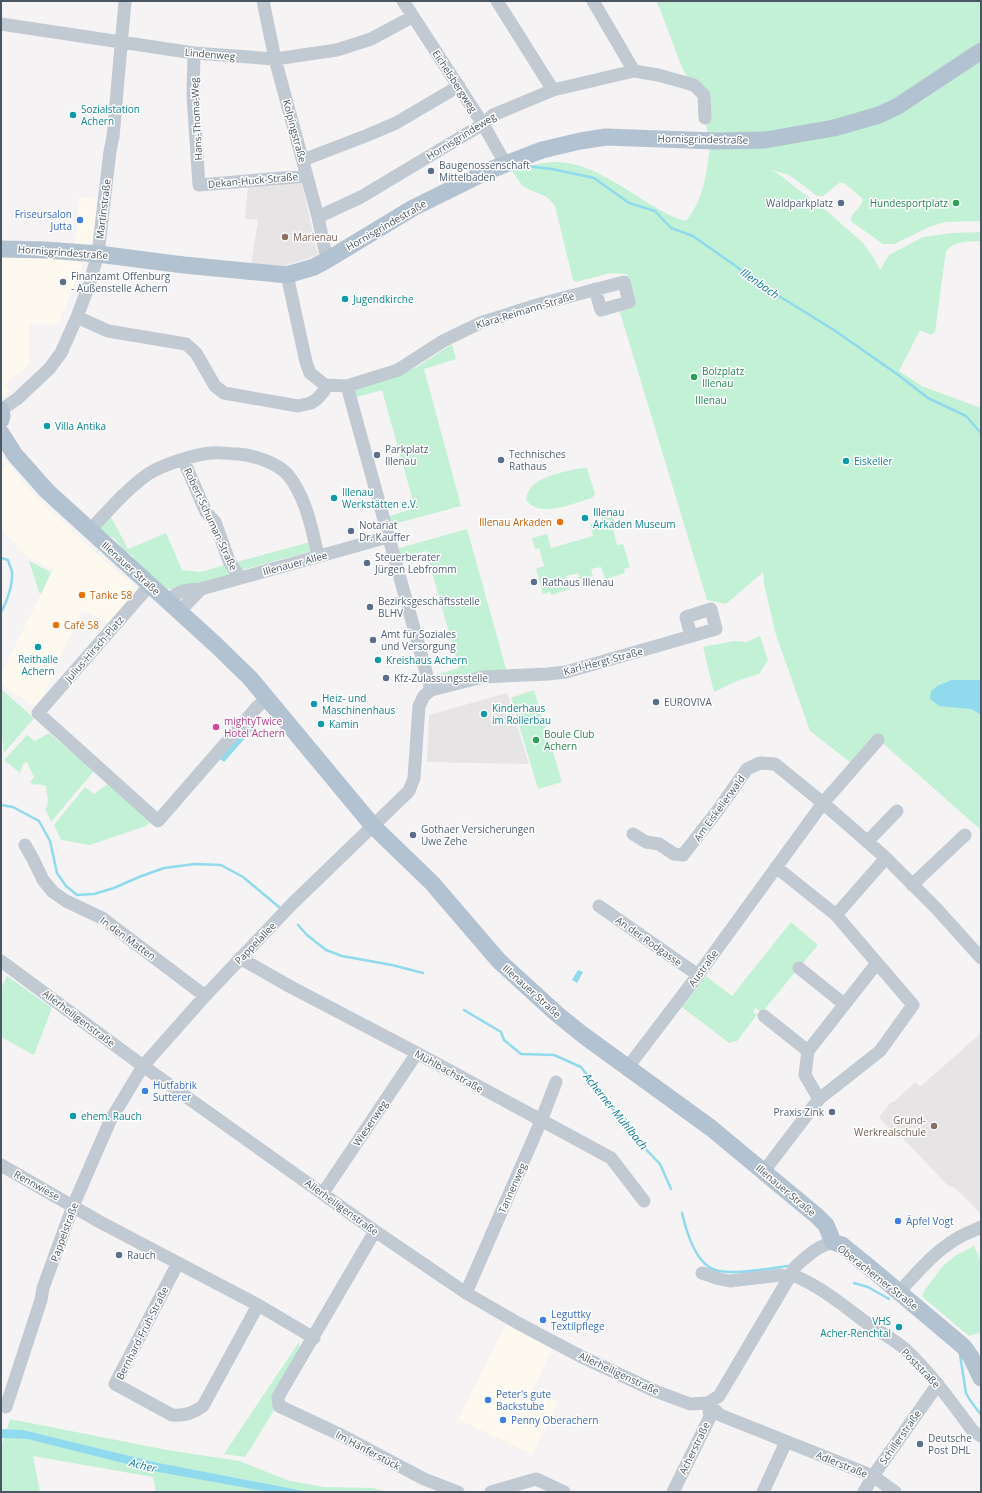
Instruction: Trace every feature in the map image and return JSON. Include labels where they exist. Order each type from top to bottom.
[{"type":"main road","name":"Hornisgrindestraße","points":[[1,249],[46,250],[98,254],[184,265],[287,275],[314,267],[413,208],[505,163],[542,150],[580,141],[606,137],[715,141],[765,140],[834,128],[879,114],[898,106],[981,51]]},
{"type":"main road","points":[[1,410],[1,420]]},
{"type":"main road","name":"Illenauer Straße","points":[[1,433],[15,455],[46,491],[245,672],[374,826],[432,883],[499,962],[557,1014],[583,1035],[711,1128],[764,1171],[826,1225],[833,1242]]},
{"type":"main road","name":"Oberacherner Straße","points":[[833,1242],[842,1245],[964,1347],[971,1357],[981,1378]]},
{"type":"street","name":"Martinstraße","points":[[1,410],[17,399],[49,369],[61,353],[89,286],[98,254],[113,137],[126,1]]},
{"type":"street","name":"Kolpingstraße","points":[[263,1],[275,59],[318,217],[327,260]]},
{"type":"street","points":[[497,1],[553,90]]},
{"type":"street","points":[[593,1],[634,71]]},
{"type":"street","name":"Eichelsbergweg","points":[[407,2],[412,18],[459,86],[505,163]]},
{"type":"street","name":"Lindenweg","points":[[1,24],[194,53],[275,59],[337,50],[371,40],[412,18]]},
{"type":"street","name":"Hans-Thoma-Weg","points":[[194,53],[193,96],[199,185]]},
{"type":"street","name":"Hornisgrindeweg","points":[[318,217],[361,197],[483,124],[493,115],[553,90],[634,71],[658,75],[694,85],[704,95],[705,118]]},
{"type":"street","name":"Dekan-Huck-Straße","points":[[303,160],[396,123],[459,86]]},
{"type":"street","name":"Dekan-Huck-Straße","points":[[199,185],[306,176]]},
{"type":"street","points":[[77,317],[108,331],[186,344],[196,353],[215,386],[224,393],[298,406],[311,403],[317,399],[324,392],[325,385],[310,373],[306,362],[287,275]]},
{"type":"street","name":"Klara-Reimann-Straße","points":[[325,385],[347,386],[398,370],[443,342],[480,323],[540,304],[595,290]]},
{"type":"street","points":[[347,386],[432,690],[424,696],[419,706],[415,770],[414,778],[409,791],[374,826]]},
{"type":"street","name":"Robert-Schuman-Straße","points":[[89,530],[117,501],[149,474],[183,459],[212,452],[249,455],[260,458],[287,473],[308,514],[318,556]]},
{"type":"street","name":"Robert-Schuman-Straße","points":[[183,459],[206,512],[215,522],[230,561],[240,578]]},
{"type":"street","name":"Illenauer Allee","points":[[173,606],[201,589],[388,537]]},
{"type":"street","name":"Julius-Hirsch-Platz","points":[[150,585],[38,714],[158,821],[257,707],[268,698]]},
{"type":"street","name":"Karl-Hergt-Straße","points":[[432,690],[483,677],[566,672],[691,636]]},
{"type":"street","name":"Austraße","points":[[628,1067],[698,975],[823,803],[878,740]]},
{"type":"street","name":"Am Eiskellerwald","points":[[633,834],[646,842],[659,844],[674,854],[683,855],[718,810],[747,769],[760,763],[776,764],[823,803]]},
{"type":"street","points":[[823,803],[886,858],[936,908],[981,958]]},
{"type":"street","points":[[867,842],[897,811]]},
{"type":"street","name":"Pappelallee","points":[[143,1066],[205,996],[290,905],[374,826]]},
{"type":"street","points":[[912,885],[965,835]]},
{"type":"street","name":"In den Matten","points":[[25,845],[43,880],[53,892],[66,901],[102,918],[205,996]]},
{"type":"street","points":[[836,915],[886,858]]},
{"type":"street","points":[[764,1171],[820,1099],[880,1051],[912,1005],[836,915],[776,867]]},
{"type":"street","name":"An der Rodgasse","points":[[599,906],[698,975]]},
{"type":"street","name":"Mühlbachstraße","points":[[240,958],[289,986],[417,1052],[611,1158],[644,1201]]},
{"type":"street","name":"Allerheiligenstraße","points":[[1,961],[143,1066],[375,1231],[466,1293],[516,1322],[575,1353],[655,1391],[690,1404],[708,1403]]},
{"type":"street","points":[[820,1099],[805,1075],[808,1051],[877,963]]},
{"type":"street","points":[[798,968],[844,1004]]},
{"type":"street","points":[[764,1016],[808,1051]]},
{"type":"street","name":"Wiesenweg","points":[[323,1193],[417,1052]]},
{"type":"street","name":"Pappelstraße","points":[[6,1407],[41,1300],[43,1288],[73,1206],[110,1120],[143,1066]]},
{"type":"street","name":"Tannenweg","points":[[466,1293],[541,1121],[556,1082]]},
{"type":"street","name":"Rennwiese","points":[[1,1165],[73,1206]]},
{"type":"street","points":[[73,1206],[100,1222],[258,1305],[314,1338],[375,1231]]},
{"type":"street","points":[[899,1292],[927,1261],[937,1253],[956,1239],[981,1227]]},
{"type":"street","name":"Oberacherner Straße","points":[[708,1403],[719,1396],[791,1273],[811,1253],[824,1245],[833,1242]]},
{"type":"street","name":"Bernhard-Früh-Straße","points":[[178,1263],[115,1384],[172,1415],[182,1416],[194,1412],[203,1406],[258,1305]]},
{"type":"street","name":"Poststraße","points":[[702,1273],[730,1281],[791,1273],[805,1280],[839,1302],[904,1349],[938,1384],[973,1431],[981,1436]]},
{"type":"street","name":"Im Hänferstück","points":[[314,1338],[278,1397],[279,1406],[341,1435],[424,1479],[458,1492]]},
{"type":"street","name":"Schillerstraße","points":[[864,1492],[873,1476],[938,1384]]},
{"type":"street","name":"Adlerstraße","points":[[708,1403],[720,1415],[873,1476],[895,1492]]},
{"type":"street","name":"Acherstraße","points":[[673,1492],[710,1417],[708,1403]]},
{"type":"street","points":[[763,1492],[786,1442]]},
{"type":"street","points":[[492,1492],[536,1479],[564,1492]]},
{"type":"shaded area","name":"Marienau","points":[[301,180],[318,255],[284,266],[251,265],[258,220],[245,219],[248,185]]},
{"type":"shaded area","points":[[79,197],[97,198],[93,242],[87,243],[86,258],[58,324],[29,323],[29,364],[5,385],[10,391],[1,397],[1,256],[75,245]]},
{"type":"shaded area","points":[[9,464],[24,484],[81,540],[140,592],[112,624],[82,610],[37,708],[1,684],[1,674],[54,569],[28,557],[1,529],[1,470]]},
{"type":"shaded area","points":[[507,693],[529,764],[427,762],[429,715]]},
{"type":"shaded area","name":"Grund- Werkrealschule","points":[[981,1033],[981,1214],[954,1187],[948,1186],[900,1135],[897,1138],[879,1117],[891,1102],[894,1102],[914,1083],[917,1083],[920,1087]]},
{"type":"shaded area","points":[[506,1324],[552,1349],[533,1390],[558,1402],[532,1454],[458,1419]]},
{"type":"green space","points":[[656,1],[981,1],[981,44],[911,90],[873,109],[844,121],[772,134],[707,133],[705,92],[687,76],[682,68]]},
{"type":"green space","name":"Illenau","points":[[981,60],[981,221],[945,222],[929,227],[894,244],[883,244],[852,222],[851,217],[862,203],[863,199],[844,183],[839,183],[823,196],[817,196],[789,175],[771,170],[829,213],[862,242],[872,255],[880,270],[889,255],[923,237],[953,233],[981,232],[981,241],[958,243],[946,251],[935,332],[931,335],[920,330],[899,371],[922,386],[981,408],[981,680],[951,680],[939,685],[957,707],[971,709],[981,715],[981,830],[879,740],[855,766],[810,731],[776,635],[764,584],[763,572],[726,604],[707,600],[619,309],[635,304],[627,274],[610,273],[576,282],[573,280],[555,206],[547,197],[522,185],[512,170],[534,164],[551,162],[568,163],[579,166],[602,175],[664,212],[686,221],[701,195],[706,175],[710,145],[833,136]]},
{"type":"green space","points":[[452,344],[456,359],[424,369],[461,506],[390,525],[387,517],[415,508],[382,390],[354,398],[353,391],[417,367]]},
{"type":"green space","points":[[587,468],[595,494],[592,498],[566,506],[548,509],[532,506],[526,500],[528,492],[539,481],[556,474]]},
{"type":"green space","points":[[607,510],[609,516],[612,515],[616,527],[613,528],[617,545],[623,544],[630,567],[624,569],[625,573],[605,579],[601,567],[591,569],[593,576],[579,580],[578,573],[566,576],[570,589],[551,595],[550,592],[543,594],[536,569],[544,566],[539,548],[535,549],[532,538],[547,534],[551,548],[593,536],[590,524],[602,520],[600,512]]},
{"type":"green space","points":[[111,517],[128,549],[166,533],[182,570],[201,572],[227,564],[231,576],[179,589],[164,588],[131,560],[134,557],[123,549],[114,538],[94,529]]},
{"type":"green space","points":[[467,529],[507,672],[434,683],[432,676],[459,668],[426,551],[399,558],[396,549]]},
{"type":"green space","points":[[314,541],[312,551],[242,570],[237,562]]},
{"type":"green space","points":[[29,561],[51,572],[41,594],[39,592]]},
{"type":"green space","points":[[760,636],[768,660],[759,674],[737,681],[714,692],[703,647],[734,641],[746,642]]},
{"type":"green space","points":[[1,689],[34,718],[4,753],[1,726]]},
{"type":"green space","name":"Boule Club Achern","points":[[534,690],[562,782],[538,789],[511,698]]},
{"type":"green space","points":[[49,733],[94,771],[51,822],[45,808],[47,807],[48,801],[46,786],[39,784],[34,785],[30,782],[34,777],[27,762],[23,764],[20,773],[4,760],[27,735],[35,741]]},
{"type":"green space","points":[[108,784],[151,822],[146,826],[90,845],[61,840],[54,825],[85,787],[94,794]]},
{"type":"green space","points":[[791,922],[818,945],[762,1012],[755,1008],[753,1012],[757,1015],[737,1041],[729,1043],[682,1007],[706,976],[732,996]]},
{"type":"green space","points":[[7,976],[52,1008],[34,1055],[1,1037],[1,988]]},
{"type":"green space","points":[[974,1246],[981,1262],[981,1332],[969,1336],[923,1296],[924,1291],[942,1267],[955,1256]]},
{"type":"green space","points":[[299,1342],[300,1349],[275,1409],[245,1457],[224,1454]]},
{"type":"green space","points":[[10,1419],[167,1450],[239,1461],[290,1481],[324,1487],[373,1488],[386,1492],[309,1492],[159,1463],[23,1430],[7,1429]]},
{"type":"green space","points":[[4,1438],[27,1439],[158,1472],[269,1492],[156,1492],[153,1477],[33,1456],[40,1492],[1,1492],[1,1446]]},
{"type":"water","points":[[951,680],[981,680],[981,715],[971,709],[939,706],[930,699],[931,691],[939,685]]},
{"type":"water","points":[[250,725],[254,728],[224,762],[220,759]]},
{"type":"water","points":[[578,970],[583,972],[577,983],[572,980]]},
{"type":"water","name":"Acher","points":[[1,1429],[23,1430],[159,1463],[309,1492],[269,1492],[158,1472],[27,1439],[1,1438]]},
{"type":"waterway","name":"Illenbach","points":[[525,166],[552,169],[594,178],[629,203],[655,211],[671,228],[693,236],[774,293],[834,330],[897,374],[928,398],[966,416],[981,433]]},
{"type":"waterway","name":"Acherner Mühlbach","points":[[1,558],[8,560],[12,572],[12,582],[9,593],[1,612]]},
{"type":"waterway","name":"Acherner Mühlbach","points":[[1,805],[13,807],[39,821],[50,841],[57,873],[66,886],[77,895],[94,894],[114,888],[164,868],[195,864],[221,865],[243,877],[279,907]]},
{"type":"waterway","name":"Acherner Mühlbach","points":[[298,925],[307,935],[326,950],[342,956],[392,965],[423,973]]},
{"type":"waterway","name":"Acherner Mühlbach","points":[[464,1010],[501,1032],[504,1040],[521,1054],[554,1055],[581,1067],[635,1138],[660,1164],[671,1189]]},
{"type":"waterway","name":"Acherner Mühlbach","points":[[682,1213],[691,1243],[699,1257],[709,1267],[725,1272],[736,1272],[788,1266]]},
{"type":"waterway","name":"Acherner Mühlbach","points":[[854,1283],[868,1287],[889,1299]]},
{"type":"waterway","name":"Acherner Mühlbach","points":[[960,1355],[966,1393],[981,1415]]},
{"type":"place","name":"Sozialstation Achern","points":[[73,115]]},
{"type":"place","name":"Baugenossenschaft Mittelbaden","points":[[431,171]]},
{"type":"place","name":"Waldparkplatz","points":[[841,203]]},
{"type":"place","name":"Hundesportplatz","points":[[956,203]]},
{"type":"place","name":"Friseursalon Jutta","points":[[80,220]]},
{"type":"place","name":"Marienau","points":[[285,237]]},
{"type":"place","name":"Finanzamt Offenburg - Außenstelle Achern","points":[[63,282]]},
{"type":"place","name":"Jugendkirche","points":[[345,299]]},
{"type":"place","name":"Bolzplatz Illenau","points":[[694,377]]},
{"type":"place","name":"Villa Antika","points":[[47,426]]},
{"type":"place","name":"Parkplatz Illenau","points":[[377,455]]},
{"type":"place","name":"Technisches Rathaus","points":[[501,460]]},
{"type":"place","name":"Eiskeller","points":[[846,461]]},
{"type":"place","name":"Illenau Werkstätten e.V.","points":[[334,498]]},
{"type":"place","name":"Illenau Arkaden Museum","points":[[585,518]]},
{"type":"place","name":"Illenau Arkaden","points":[[560,522]]},
{"type":"place","name":"Notariat Dr. Kauffer","points":[[351,531]]},
{"type":"place","name":"Steuerberater Jürgen Lebfromm","points":[[367,563]]},
{"type":"place","name":"Rathaus Illenau","points":[[534,582]]},
{"type":"place","name":"Tanke 58","points":[[82,595]]},
{"type":"place","name":"Bezirksgeschäftsstelle BLHV","points":[[370,607]]},
{"type":"place","name":"Café 58","points":[[56,625]]},
{"type":"place","name":"Amt für Soziales und Versorgung","points":[[373,640]]},
{"type":"place","name":"Reithalle Achern","points":[[38,647]]},
{"type":"place","name":"Kreishaus Achern","points":[[378,660]]},
{"type":"place","name":"Kfz-Zulassungsstelle","points":[[386,678]]},
{"type":"place","name":"EUROVIVA","points":[[656,702]]},
{"type":"place","name":"Heiz- und Maschinenhaus","points":[[314,704]]},
{"type":"place","name":"Kinderhaus im Rollerbau","points":[[484,714]]},
{"type":"place","name":"Kamin","points":[[321,724]]},
{"type":"place","name":"mightyTwice Hotel Achern","points":[[216,727]]},
{"type":"place","name":"Boule Club Achern","points":[[536,740]]},
{"type":"place","name":"Gothaer Versicherungen Uwe Zehe","points":[[413,835]]},
{"type":"place","name":"Hutfabrik Sutterer","points":[[145,1091]]},
{"type":"place","name":"Praxis Zink","points":[[832,1112]]},
{"type":"place","name":"ehem. Rauch","points":[[73,1116]]},
{"type":"place","name":"Grund- Werkrealschule","points":[[934,1126]]},
{"type":"place","name":"Äpfel Vogt","points":[[898,1221]]},
{"type":"place","name":"Rauch","points":[[119,1255]]},
{"type":"place","name":"Leguttky Textilpflege","points":[[543,1320]]},
{"type":"place","name":"VHS Acher-Renchtal","points":[[899,1327]]},
{"type":"place","name":"Peter's gute Backstube","points":[[488,1400]]},
{"type":"place","name":"Penny Oberachern","points":[[503,1420]]},
{"type":"place","name":"Deutsche Post DHL","points":[[920,1444]]}]
